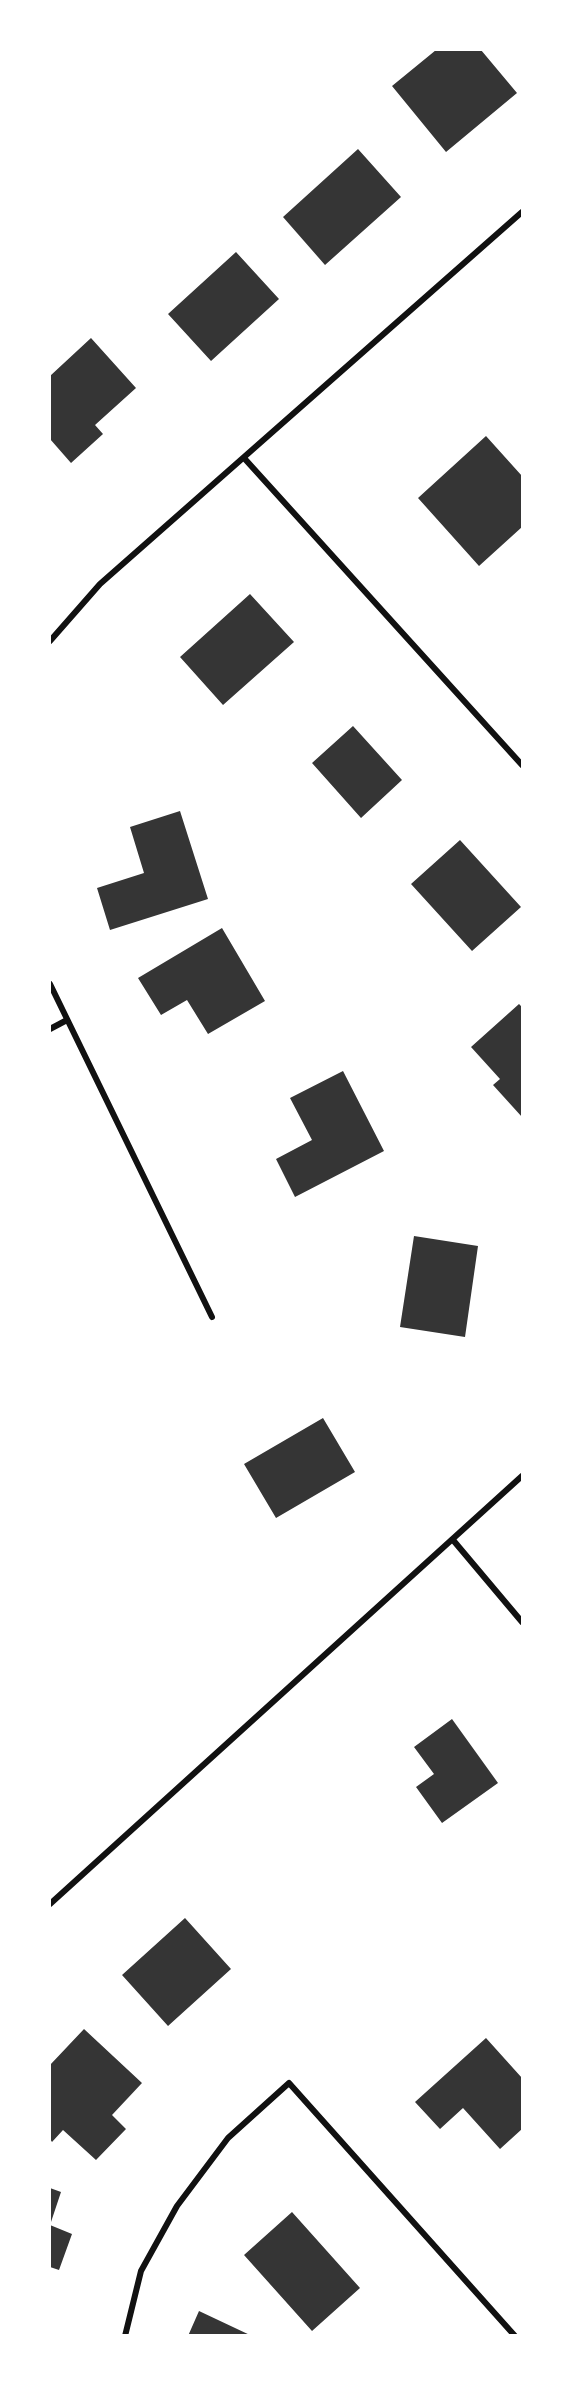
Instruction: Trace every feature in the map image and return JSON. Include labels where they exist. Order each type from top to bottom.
[{"type":"street","points":[[50,641],[100,584],[522,212]]},
{"type":"street","points":[[244,458],[522,765]]},
{"type":"street","points":[[50,984],[212,1317]]},
{"type":"street","points":[[50,1029],[67,1020]]},
{"type":"street","points":[[50,1904],[522,1476]]},
{"type":"street","points":[[453,1540],[522,1622]]},
{"type":"street","points":[[125,2336],[141,2271],[177,2206],[228,2138],[289,2083],[515,2336]]},
{"type":"building","points":[[436,50],[481,50],[517,93],[446,152],[392,86]]},
{"type":"building","points":[[358,149],[401,197],[325,265],[283,217]]},
{"type":"building","points":[[236,252],[279,299],[211,361],[168,314]]},
{"type":"building","points":[[91,338],[136,388],[95,425],[103,434],[71,463],[50,439],[50,376]]},
{"type":"building","points":[[486,436],[522,476],[522,527],[479,566],[418,498]]},
{"type":"building","points":[[250,594],[294,642],[223,705],[180,657]]},
{"type":"building","points":[[353,726],[402,780],[361,818],[312,763]]},
{"type":"building","points":[[180,811],[208,899],[110,930],[97,888],[144,873],[130,827]]},
{"type":"building","points":[[460,840],[521,907],[472,951],[411,884]]},
{"type":"building","points":[[222,928],[265,1001],[208,1034],[187,1000],[161,1015],[138,978]]},
{"type":"building","points":[[519,1004],[522,1007],[522,1117],[493,1085],[500,1079],[471,1047]]},
{"type":"building","points":[[343,1071],[384,1151],[295,1197],[276,1159],[312,1140],[290,1098]]},
{"type":"building","points":[[414,1236],[478,1246],[465,1337],[400,1327]]},
{"type":"building","points":[[323,1418],[355,1472],[276,1518],[244,1464]]},
{"type":"building","points":[[452,1719],[498,1783],[442,1823],[416,1787],[434,1774],[414,1747]]},
{"type":"building","points":[[185,1918],[231,1969],[168,2026],[122,1975]]},
{"type":"building","points":[[84,2029],[142,2083],[112,2115],[126,2129],[96,2160],[63,2130],[52,2142],[50,2139],[50,2065]]},
{"type":"building","points":[[486,2038],[522,2078],[522,2129],[500,2149],[463,2108],[440,2129],[415,2102]]},
{"type":"building","points":[[50,2188],[61,2192],[50,2225]]},
{"type":"building","points":[[292,2212],[360,2288],[312,2331],[244,2255]]},
{"type":"building","points":[[50,2225],[72,2234],[59,2270],[50,2267]]},
{"type":"building","points":[[199,2311],[252,2336],[188,2336]]}]
